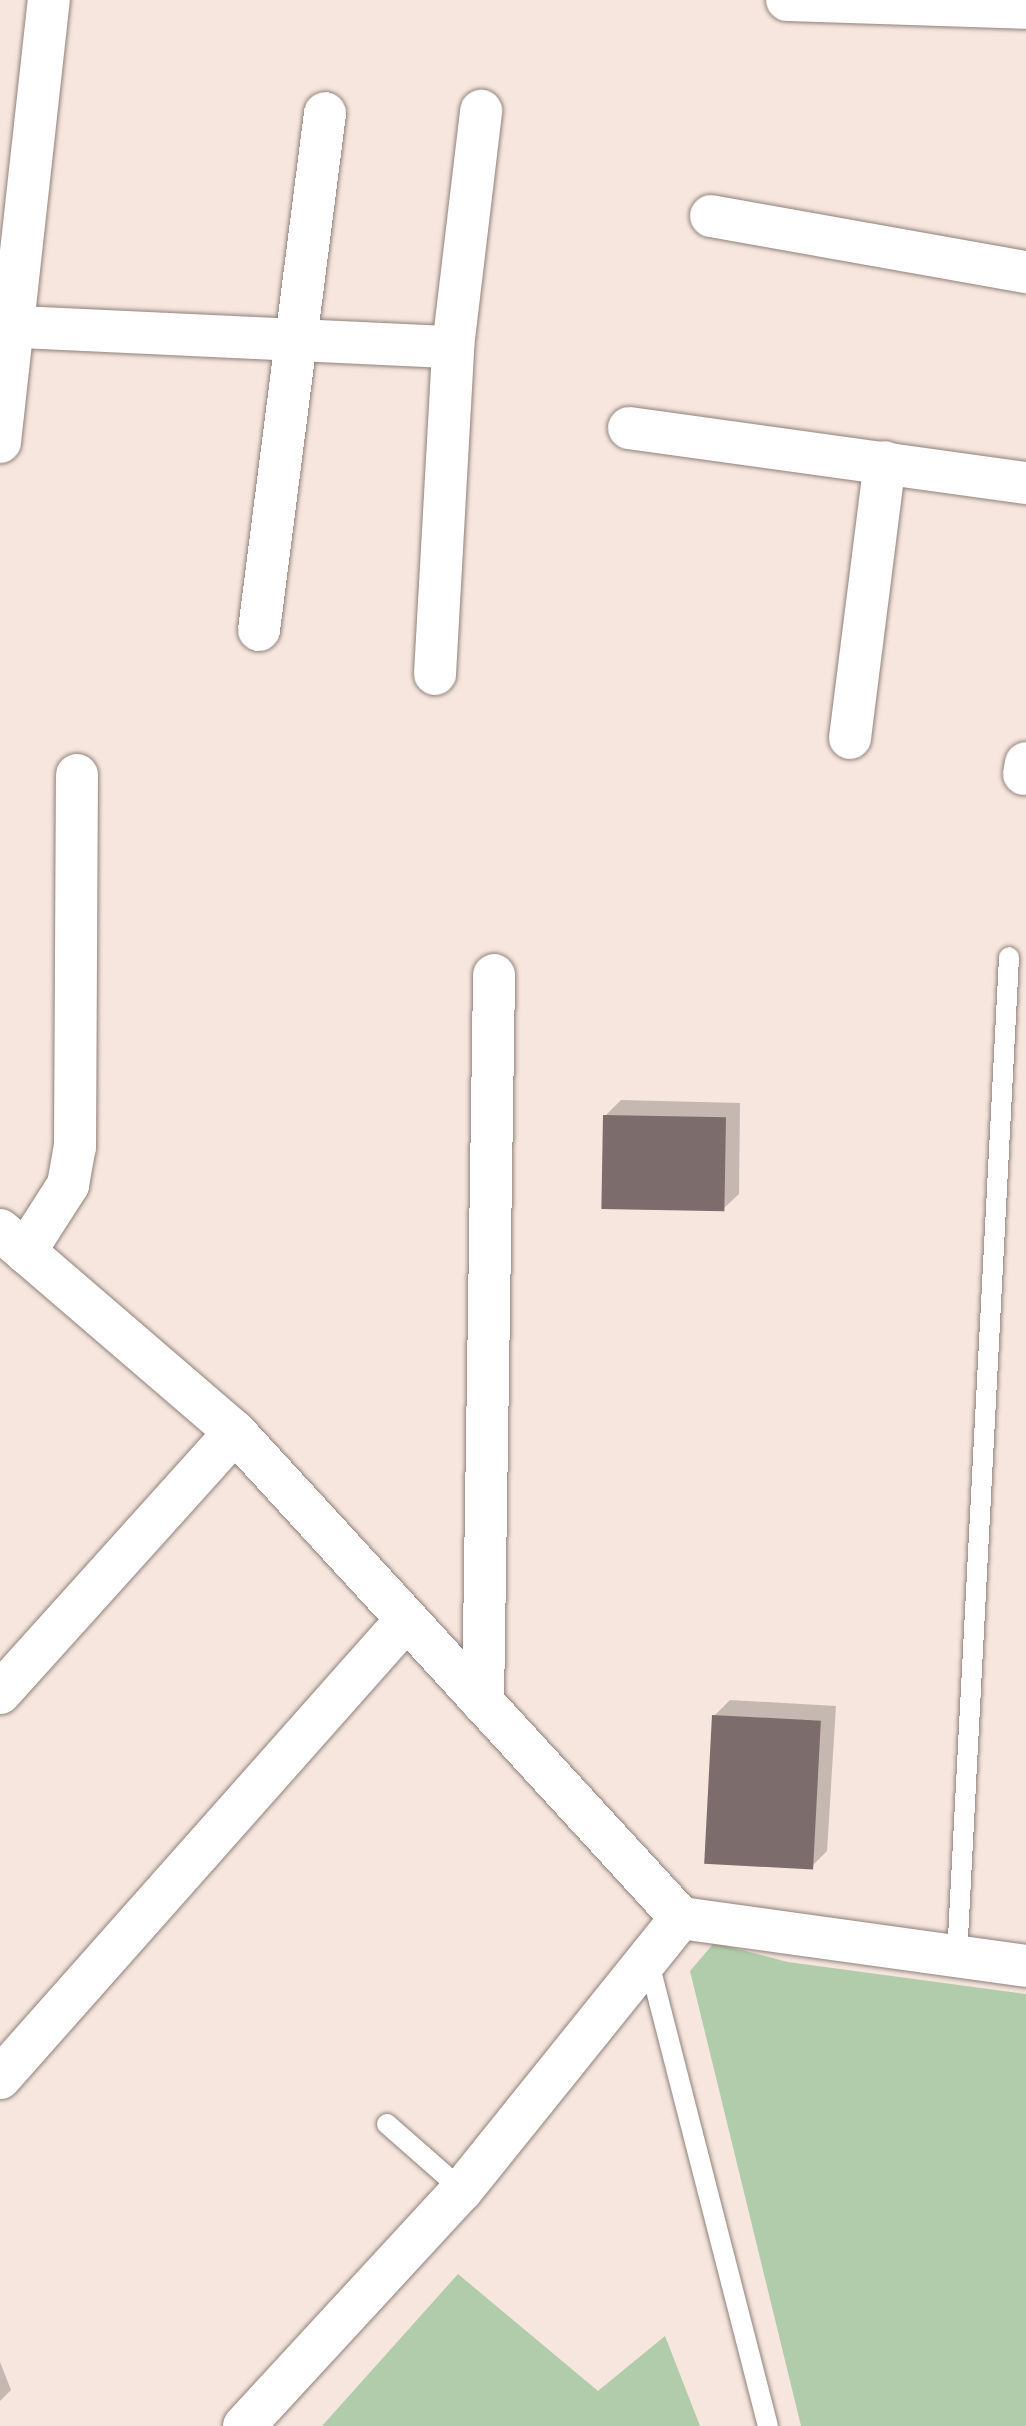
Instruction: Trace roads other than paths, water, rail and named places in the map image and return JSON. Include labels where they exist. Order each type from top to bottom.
[{"type":"street","points":[[0,442],[6,326],[50,0]]},
{"type":"street","points":[[787,0],[1026,8]]},
{"type":"street","points":[[435,674],[453,346],[482,112]]},
{"type":"street","points":[[259,630],[325,113]]},
{"type":"street","points":[[711,216],[1026,272]]},
{"type":"street","points":[[6,326],[453,346]]},
{"type":"street","points":[[629,428],[1026,483]]},
{"type":"street","points":[[850,738],[886,462]]},
{"type":"street","points":[[77,775],[75,1147],[68,1185],[12,1241],[235,1432],[681,1918],[1026,1966]]},
{"type":"street","points":[[483,1702],[494,976]]},
{"type":"street","points":[[0,1693],[235,1432]]},
{"type":"street","points":[[0,2078],[407,1619]]},
{"type":"street","points":[[244,2426],[462,2190],[681,1918]]},
{"type":"lane","points":[[957,1956],[1009,957]]},
{"type":"lane","points":[[648,1957],[768,2426]]},
{"type":"lane","points":[[386,2124],[462,2190]]}]
